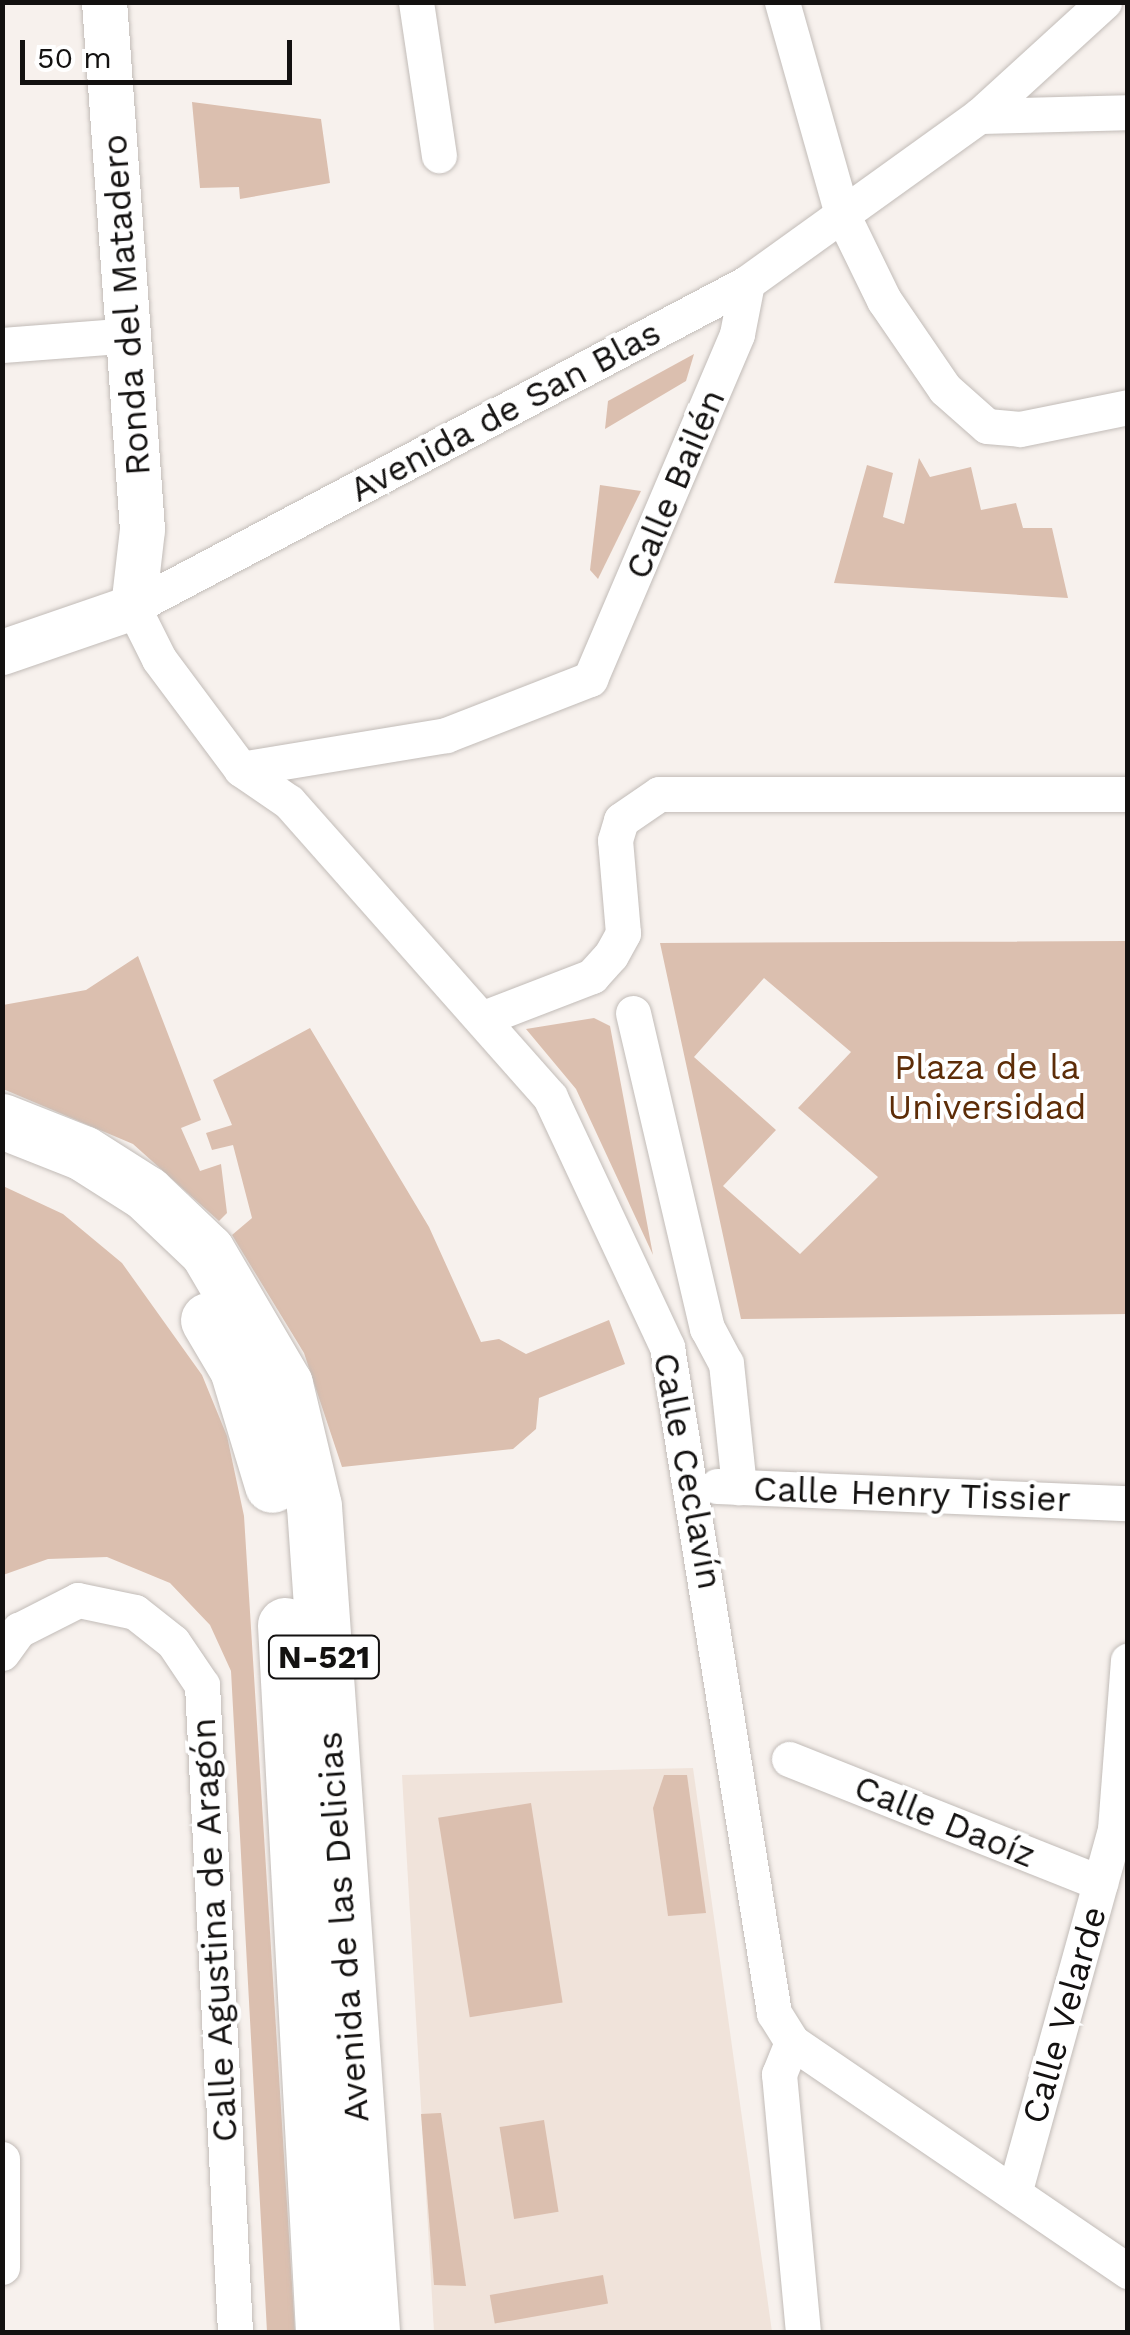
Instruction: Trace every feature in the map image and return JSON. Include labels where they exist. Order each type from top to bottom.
[{"type":"main road","name":"Avenida de las Delicias","points":[[2,1121],[83,1153],[146,1192],[207,1251],[286,1384],[314,1506],[372,2332]]},
{"type":"main road","name":"Avenida de las Delicias","points":[[2,1159],[116,1212],[187,1285],[237,1369],[266,1453],[280,1535],[323,2332]]},
{"type":"street","name":"Ronda del Matadero","points":[[104,2],[142,529],[133,607]]},
{"type":"street","points":[[416,2],[439,156]]},
{"type":"street","points":[[782,2],[842,214],[884,300],[945,389],[987,426],[1020,429],[1128,406]]},
{"type":"street","name":"Avenida de San Blas","points":[[2,652],[133,607],[747,283],[979,116],[1038,55],[1104,2]]},
{"type":"street","points":[[979,116],[1067,119],[1128,112]]},
{"type":"street","name":"Calle Bailén","points":[[241,769],[446,735],[590,679],[736,334],[747,283]]},
{"type":"street","points":[[2,345],[131,335]]},
{"type":"street","name":"Calle Ceclavín","points":[[133,607],[158,659],[241,769],[288,802],[486,1017],[550,1097],[667,1347],[696,1486],[766,1976],[792,2042]]},
{"type":"street","points":[[486,1017],[592,976],[611,956],[623,933],[614,840],[620,820],[658,794],[1128,794]]},
{"type":"street","points":[[633,1013],[707,1328],[726,1363],[739,1486]]},
{"type":"street","points":[[667,1347],[707,1328]]},
{"type":"street","name":"Calle Henry Tissier","points":[[696,1486],[1128,1503]]},
{"type":"street","name":"Calle Agustina de Aragón","points":[[2,1653],[18,1630],[78,1600],[134,1612],[173,1642],[202,1686],[235,2332]]},
{"type":"street","name":"Calle Velarde","points":[[1015,2190],[1114,1830],[1128,1661]]},
{"type":"street","name":"Calle Daoíz","points":[[790,1759],[1100,1883]]},
{"type":"street","points":[[803,2332],[780,2074],[792,2042],[1015,2190],[1128,2271]]},
{"type":"street","points":[[2,2160],[2,2266]]},
{"type":"shaded area","points":[[693,1768],[772,2332],[434,2332],[402,1775]]},
{"type":"green space","points":[[192,102],[321,119],[330,183],[240,199],[239,187],[200,188]]},
{"type":"green space","points":[[694,354],[686,381],[605,429],[608,401]]},
{"type":"green space","points":[[919,458],[930,477],[971,467],[981,510],[1016,503],[1023,528],[1052,528],[1068,598],[834,583],[867,465],[893,473],[883,517],[904,524]]},
{"type":"green space","points":[[600,485],[641,491],[598,579],[590,570]]},
{"type":"green space","name":"Plaza de la Universidad","points":[[1127,941],[1127,1314],[741,1319],[660,943]],"holes":[[[764,978],[851,1052],[798,1108],[878,1177],[800,1254],[723,1186],[776,1130],[694,1057]]]},
{"type":"green space","points":[[138,956],[201,1120],[181,1128],[200,1171],[221,1164],[227,1213],[219,1221],[133,1144],[3,1089],[3,1005],[86,990]]},
{"type":"green space","points":[[594,1018],[610,1026],[653,1255],[576,1089],[526,1029]]},
{"type":"green space","points":[[310,1028],[429,1227],[481,1342],[499,1339],[526,1354],[609,1320],[625,1364],[539,1398],[536,1429],[513,1449],[342,1467],[304,1353],[232,1235],[252,1218],[233,1145],[212,1150],[206,1133],[232,1125],[213,1080]]},
{"type":"green space","points":[[3,1186],[63,1214],[122,1263],[202,1375],[227,1436],[244,1516],[295,2332],[267,2332],[231,1671],[210,1625],[170,1583],[107,1557],[48,1559],[3,1575]]},
{"type":"green space","points":[[664,1775],[687,1775],[706,1913],[668,1916],[653,1808]]},
{"type":"green space","points":[[531,1803],[563,2003],[470,2017],[438,1818]]},
{"type":"green space","points":[[441,2113],[466,2286],[434,2285],[421,2114]]},
{"type":"green space","points":[[544,2120],[559,2212],[514,2219],[500,2127]]},
{"type":"green space","points":[[603,2275],[608,2304],[495,2324],[490,2295]]}]
